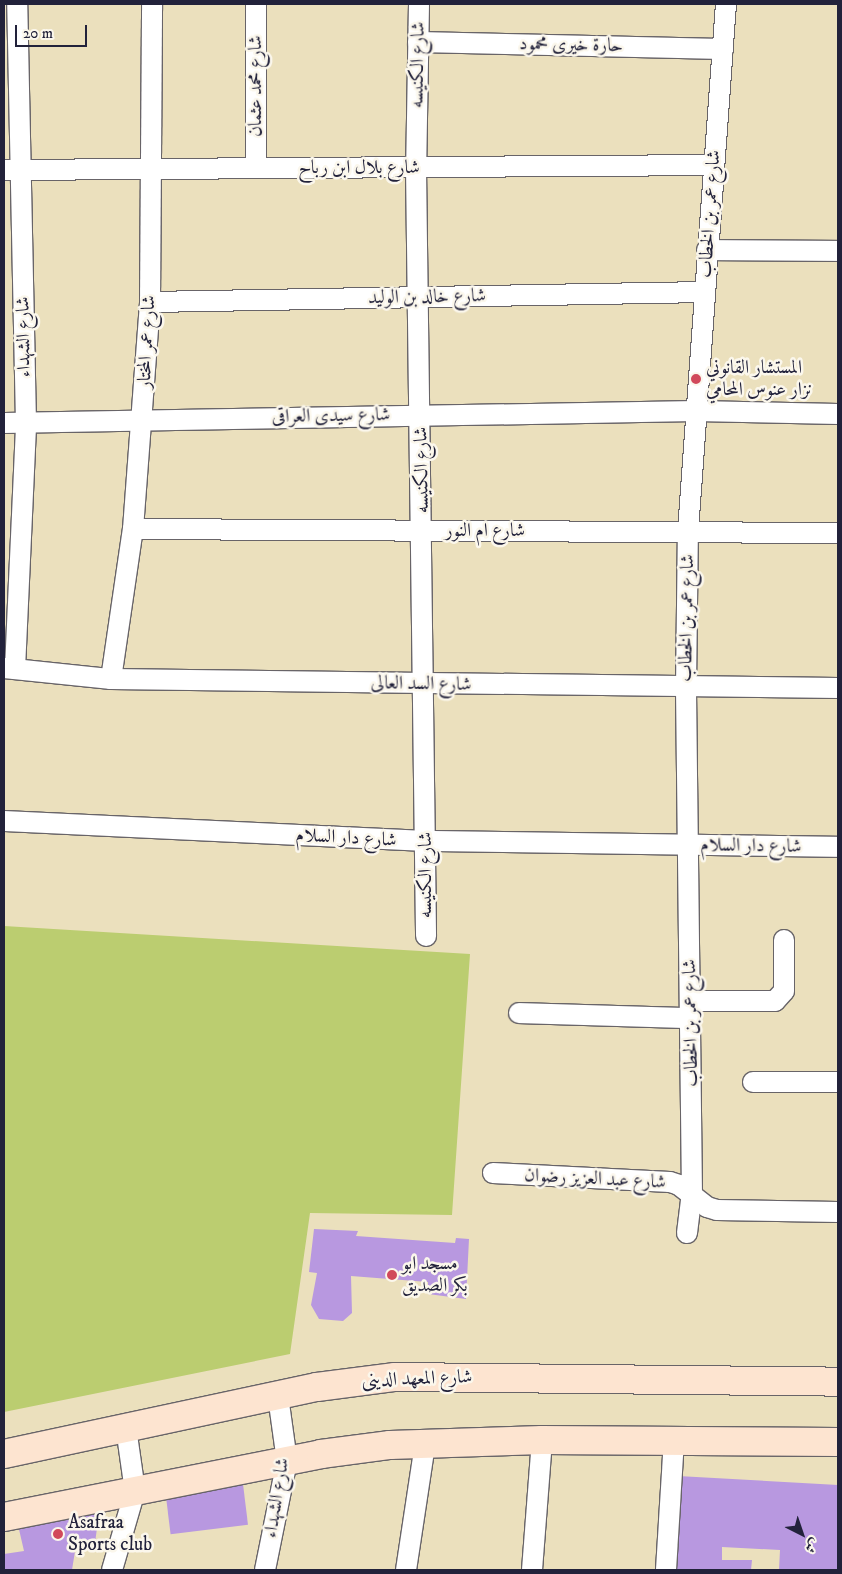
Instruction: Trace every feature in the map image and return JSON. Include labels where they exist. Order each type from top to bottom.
[{"type":"street","name":"شارع الشهداء","points":[[9,668],[26,423],[12,169],[17,4]]},
{"type":"street","name":"شارع عمر المختار","points":[[111,679],[132,529],[150,302],[152,4]]},
{"type":"street","name":"شارع محمد عثمان","points":[[256,4],[256,168]]},
{"type":"street","name":"شارع الكنيسه","points":[[419,4],[416,168],[420,297],[426,936]]},
{"type":"street","name":"شارع عمر بن الخطاب","points":[[687,1233],[692,1195],[686,687],[688,531],[726,4]]},
{"type":"street","name":"حارة خيرى محمود","points":[[418,42],[723,49]]},
{"type":"street","name":"شارع بلال ابن رباح","points":[[12,169],[714,165]]},
{"type":"street","points":[[707,250],[838,251]]},
{"type":"street","name":"شارع خالد بن الوليد","points":[[150,302],[704,292]]},
{"type":"street","name":"شارع سيدى العراقى","points":[[4,423],[142,418],[696,411],[838,414]]},
{"type":"street","name":"شارع ام النور","points":[[132,529],[838,533]]},
{"type":"street","name":"شارع السد العالى","points":[[9,668],[111,679],[425,685],[838,688]]},
{"type":"street","name":"شارع دار السلام","points":[[4,821],[426,842],[838,848]]},
{"type":"street","points":[[519,1013],[691,1009],[775,1000],[784,991],[784,940]]},
{"type":"street","points":[[754,1082],[838,1082]]},
{"type":"street","name":"شارع عبد العزيز رضوان","points":[[493,1173],[670,1182],[692,1195],[707,1208],[717,1210],[838,1212]]},
{"type":"street","name":"شارع المعهد الدينى","points":[[4,1454],[356,1381],[435,1376],[838,1382]]},
{"type":"street","name":"شارع الشهداء","points":[[265,1570],[287,1461],[278,1396]]},
{"type":"street","points":[[112,1570],[135,1491],[126,1428]]},
{"type":"street","points":[[4,1517],[355,1448],[542,1440],[838,1442]]},
{"type":"street","points":[[532,1570],[542,1440]]},
{"type":"street","points":[[666,1570],[674,1441]]},
{"type":"street","points":[[406,1570],[424,1444]]},
{"type":"green space","points":[[4,926],[470,954],[452,1215],[310,1213],[290,1354],[4,1412]]},
{"type":"building","name":"مسجد ابو بكر الصديق","points":[[314,1229],[358,1231],[356,1236],[455,1243],[456,1238],[469,1239],[466,1299],[428,1294],[428,1282],[351,1276],[352,1313],[343,1321],[319,1319],[311,1305],[317,1273],[309,1272]]},
{"type":"building","points":[[678,1476],[838,1485],[838,1570],[779,1570],[780,1550],[722,1547],[722,1560],[752,1560],[751,1570],[674,1570]]},
{"type":"building","points":[[243,1484],[248,1525],[171,1534],[166,1494]]},
{"type":"building","name":"Asafraa Sports club","points":[[100,1506],[95,1543],[76,1545],[72,1570],[4,1570],[4,1554],[24,1551],[18,1525]]},
{"type":"place","name":"المستشار القانوني نزار عنوس المحامي","points":[[696,379]]},
{"type":"place","name":"مسجد ابو بكر الصديق","points":[[392,1275]]},
{"type":"place","name":"Asafraa Sports club","points":[[58,1534]]}]
